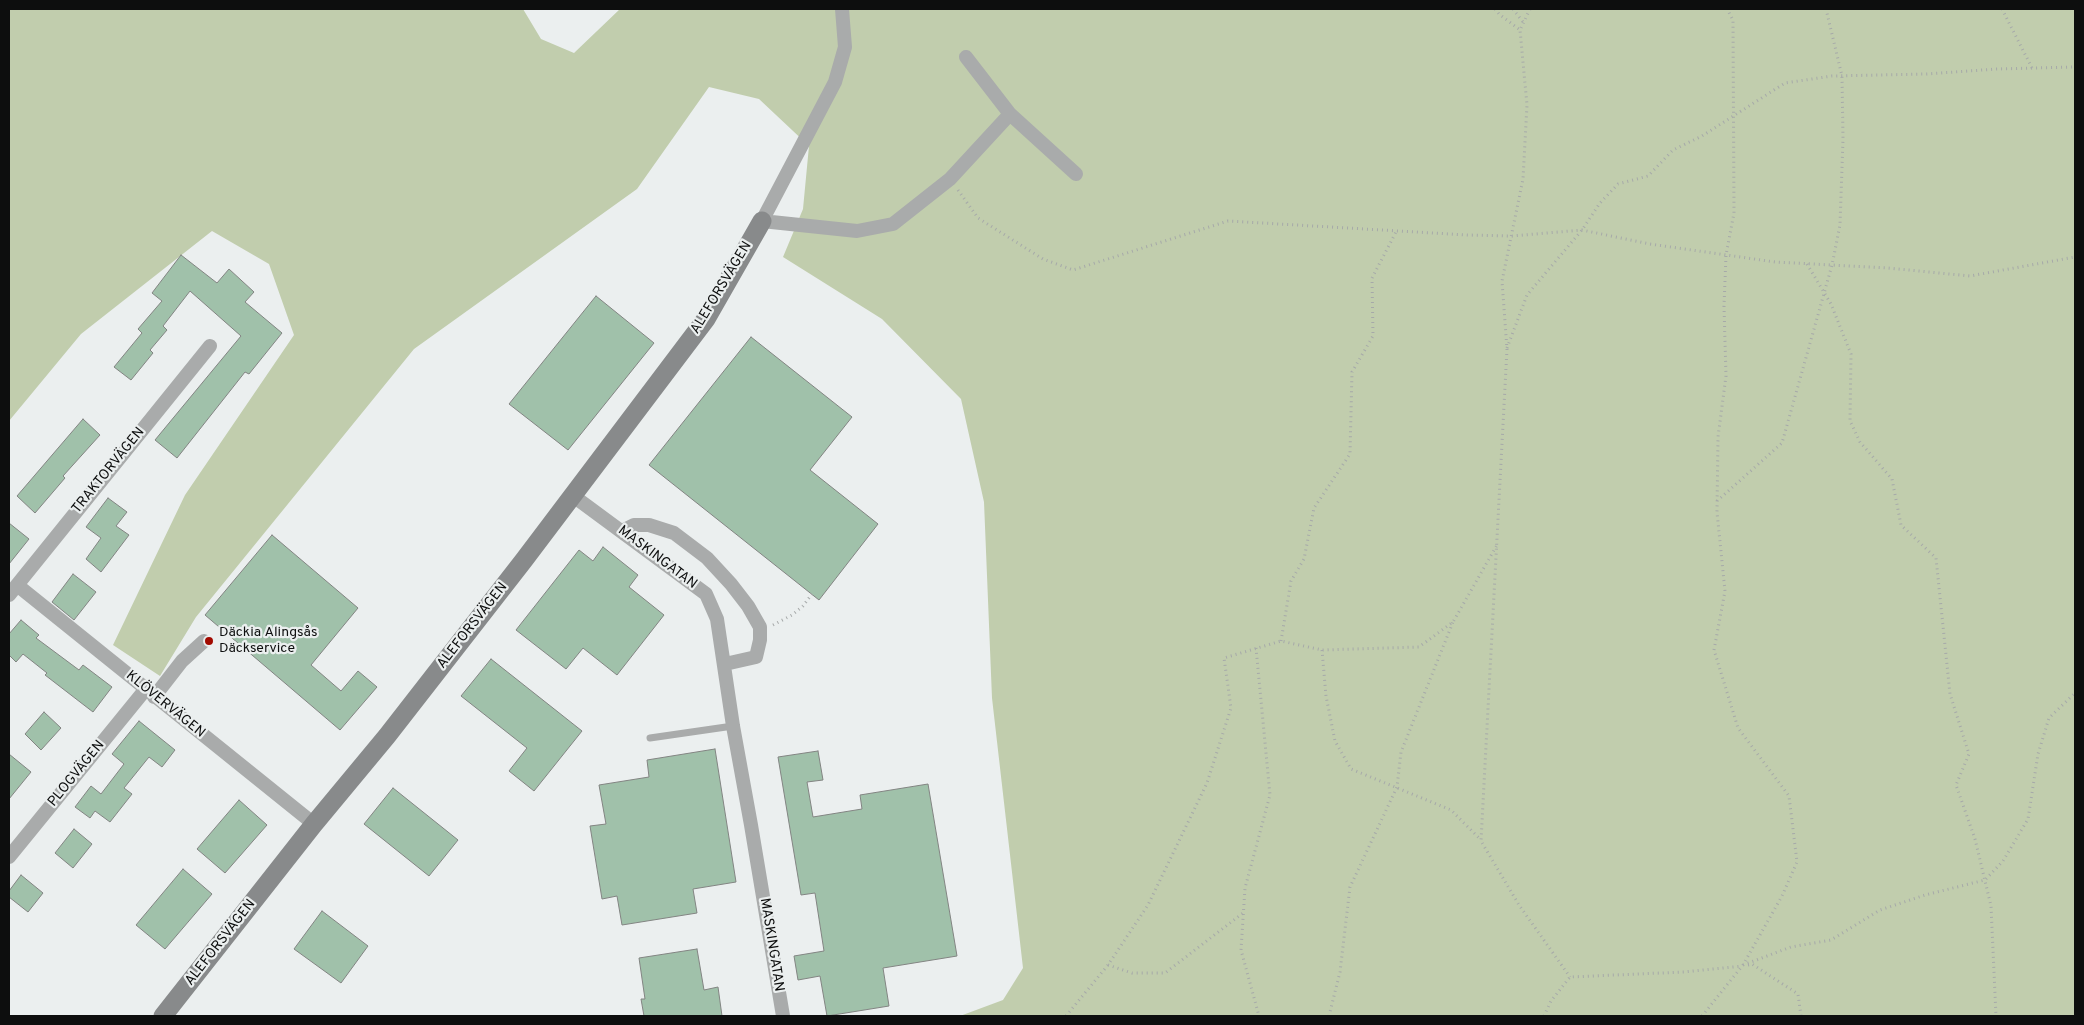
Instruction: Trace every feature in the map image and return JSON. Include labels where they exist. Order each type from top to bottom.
[{"type":"street","name":"ALEFORSVÄGEN","points":[[163,1016],[314,824],[387,736],[706,319],[762,220],[835,82],[845,48],[842,9]]},
{"type":"street","points":[[966,57],[1010,114],[1076,174]]},
{"type":"street","points":[[762,220],[857,231],[893,224],[950,179],[1010,114]]},
{"type":"street","name":"TRAKTORVÄGEN","points":[[13,590],[210,346]]},
{"type":"street","name":"MASKINGATAN","points":[[572,495],[706,594],[717,619],[725,664],[732,726],[752,825],[783,1016]]},
{"type":"street","points":[[622,531],[634,525],[649,525],[674,533],[707,558],[731,584],[748,606],[760,628],[760,640],[756,657],[725,664]]},
{"type":"street","name":"KLÖVERVÄGEN","points":[[13,590],[149,693],[314,824]]},
{"type":"street","name":"PLOGVÄGEN","points":[[9,857],[149,693],[204,641]]},
{"type":"lane","points":[[650,738],[732,726]]},
{"type":"path","points":[[1495,9],[1498,14],[1520,30]]},
{"type":"path","points":[[1513,9],[1522,20]]},
{"type":"path","points":[[1481,841],[1507,349],[1502,282],[1523,179],[1527,104],[1520,30],[1522,20],[1530,9]]},
{"type":"path","points":[[1702,1016],[1743,965],[1782,896],[1797,862],[1789,796],[1738,728],[1714,650],[1725,591],[1717,501],[1718,436],[1726,376],[1724,306],[1726,255],[1734,213],[1733,20],[1727,9]]},
{"type":"path","points":[[1717,501],[1782,443],[1832,265],[1840,216],[1844,140],[1842,76],[1826,9]]},
{"type":"path","points":[[2002,9],[2032,68]]},
{"type":"path","points":[[1507,349],[1527,294],[1582,230],[1600,203],[1618,184],[1648,176],[1673,150],[1702,136],[1785,83],[1842,76],[1926,74],[1997,68],[2075,67]]},
{"type":"path","points":[[950,179],[978,218],[1043,259],[1073,270],[1228,221],[1396,232],[1425,231],[1467,235],[1512,236],[1582,230],[1650,244],[1775,262],[1888,268],[1970,276],[2075,256]]},
{"type":"path","points":[[1281,640],[1291,581],[1304,559],[1314,508],[1350,454],[1352,372],[1373,336],[1372,278],[1396,232]]},
{"type":"path","points":[[1807,264],[1831,304],[1851,354],[1850,421],[1860,442],[1892,479],[1901,525],[1936,558],[1950,694],[1969,754],[1956,785],[1975,839],[1991,906],[1996,1016]]},
{"type":"path","points":[[1330,1016],[1340,972],[1350,887],[1398,788],[1401,752],[1453,622],[1497,544]]},
{"type":"path","points":[[760,628],[778,624],[792,615],[803,606],[812,594]]},
{"type":"path","points":[[1066,1016],[1108,964],[1148,905],[1206,783],[1231,708],[1224,658],[1281,640],[1322,650],[1420,647],[1453,622]]},
{"type":"path","points":[[1256,648],[1270,795],[1245,888],[1241,950],[1259,1016]]},
{"type":"path","points":[[1322,650],[1326,696],[1335,741],[1351,769],[1451,810],[1481,841],[1519,905],[1570,977]]},
{"type":"path","points":[[1743,965],[1791,947],[1830,940],[1880,910],[1985,880],[2003,860],[2028,820],[2038,754],[2049,718],[2075,693]]},
{"type":"path","points":[[1108,964],[1132,973],[1165,972],[1244,912]]},
{"type":"path","points":[[1544,1016],[1551,1001],[1570,977],[1684,972],[1752,964],[1798,994],[1801,1016]]},
{"type":"green space","points":[[9,9],[523,9],[541,39],[574,53],[620,9],[2075,9],[2075,1016],[960,1016],[1003,1000],[1023,968],[992,698],[984,502],[961,399],[882,319],[783,257],[803,209],[809,146],[759,99],[709,87],[637,189],[414,349],[196,617],[160,676],[113,645],[185,495],[294,335],[269,264],[212,231],[81,334],[9,421]]},
{"type":"building","points":[[181,255],[217,283],[229,269],[254,292],[245,302],[282,333],[249,374],[245,372],[177,458],[155,440],[241,336],[190,291],[163,326],[167,330],[150,350],[153,353],[131,380],[114,367],[142,333],[138,329],[162,301],[152,293]]},
{"type":"building","points":[[596,296],[654,343],[568,450],[509,404]]},
{"type":"building","points":[[751,337],[852,417],[810,470],[878,524],[819,600],[649,465]]},
{"type":"building","points":[[83,419],[100,435],[63,476],[65,478],[35,513],[17,496]]},
{"type":"building","points":[[108,498],[127,512],[116,526],[129,535],[101,572],[86,559],[101,538],[86,527]]},
{"type":"building","points":[[9,523],[29,539],[9,564]]},
{"type":"building","points":[[272,535],[358,608],[311,665],[341,691],[358,671],[377,687],[340,730],[205,615]]},
{"type":"building","points":[[603,547],[638,575],[629,587],[664,615],[617,675],[583,648],[566,669],[516,630],[579,550],[593,561]]},
{"type":"building","points":[[73,574],[96,592],[74,620],[52,602]]},
{"type":"building","points":[[21,620],[39,635],[36,638],[79,670],[83,665],[112,687],[93,712],[45,675],[47,673],[23,654],[16,662],[9,655],[9,634]]},
{"type":"building","points":[[491,659],[582,731],[534,791],[509,771],[527,748],[461,696]]},
{"type":"building","points":[[44,712],[61,728],[41,750],[25,734]]},
{"type":"building","points":[[139,721],[175,750],[162,767],[149,757],[124,788],[132,794],[110,822],[95,811],[90,818],[75,807],[91,786],[101,794],[124,764],[112,754]]},
{"type":"building","points":[[715,749],[736,882],[693,889],[697,913],[622,925],[617,896],[602,899],[590,826],[606,824],[599,785],[649,777],[647,760]]},
{"type":"building","points":[[818,751],[823,780],[807,782],[813,817],[862,809],[860,795],[928,784],[957,956],[883,968],[889,1006],[827,1016],[820,976],[798,980],[794,956],[824,951],[815,893],[801,895],[778,757]]},
{"type":"building","points":[[9,754],[31,772],[9,799]]},
{"type":"building","points":[[393,788],[458,840],[429,876],[364,824]]},
{"type":"building","points":[[239,800],[267,825],[225,873],[197,849]]},
{"type":"building","points":[[74,829],[92,844],[73,868],[55,853]]},
{"type":"building","points":[[183,869],[212,894],[165,949],[136,925]]},
{"type":"building","points":[[21,875],[43,893],[28,912],[9,897],[9,891]]},
{"type":"building","points":[[322,911],[368,946],[341,983],[294,949]]},
{"type":"building","points":[[697,949],[704,990],[718,987],[722,1016],[644,1016],[641,999],[645,999],[639,958]]},
{"type":"place","name":"Däckia Alingsås Däckservice","points":[[209,641]]}]
